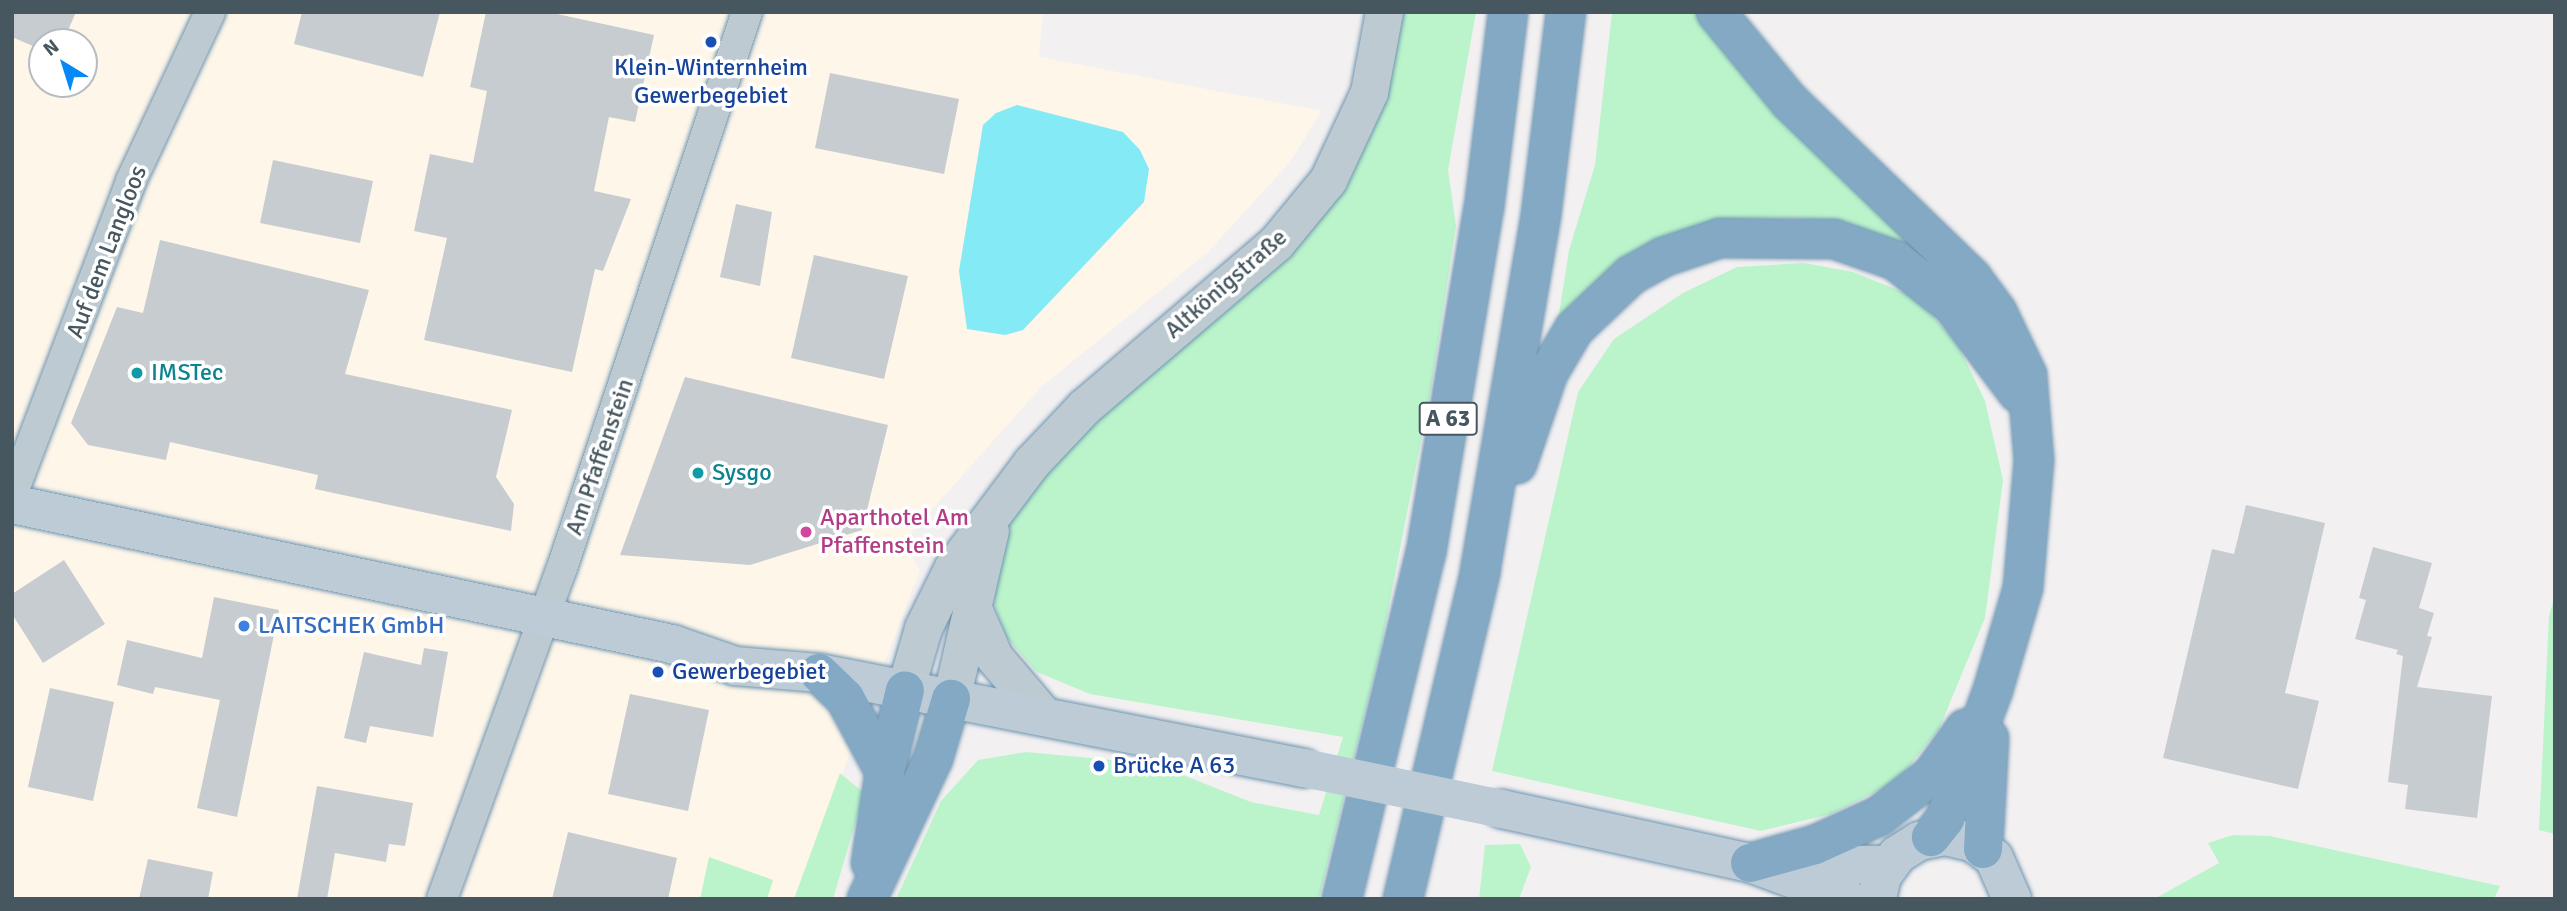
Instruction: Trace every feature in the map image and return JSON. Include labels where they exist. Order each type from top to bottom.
[{"type":"highway","name":"A 63","points":[[1342,899],[1426,553],[1485,208],[1508,12]]},
{"type":"highway","name":"A 63","points":[[1403,899],[1480,572],[1541,215],[1566,12]]},
{"type":"highway","points":[[1716,12],[1788,101],[1972,278],[2018,350],[2027,375],[2034,460],[2031,530],[2023,588],[1993,690],[1945,819],[1931,837]]},
{"type":"highway","points":[[1480,572],[1548,373],[1574,329],[1631,275],[1691,245],[1749,234],[1797,235],[1834,239],[1895,260],[1952,304],[2028,408]]},
{"type":"highway","points":[[819,673],[845,698],[885,772]]},
{"type":"highway","points":[[866,899],[885,772],[905,690]]},
{"type":"highway","points":[[1983,849],[1993,690]]},
{"type":"highway","points":[[1750,863],[1825,841],[1902,801],[1932,775],[1993,690]]},
{"type":"highway","points":[[866,899],[933,759],[950,699]]},
{"type":"main road","points":[[12,504],[672,644],[735,666],[819,673],[1502,808],[1750,863],[1882,882],[1907,847],[1931,837],[1958,837],[1983,849],[2003,869],[2013,898]]},
{"type":"main road","points":[[1750,863],[1847,899]]},
{"type":"street","name":"Auf dem Langloos","points":[[12,495],[131,181],[210,12]]},
{"type":"street","name":"Am Pfaffenstein","points":[[442,899],[543,617],[747,12]]},
{"type":"street","name":"Altkönigstraße","points":[[905,690],[923,628],[940,591],[972,538],[997,513],[1057,432],[1249,267],[1303,215],[1352,136],[1372,81],[1384,12]]},
{"type":"street","name":"Altkönigstraße","points":[[950,699],[981,557],[997,513]]},
{"type":"street","points":[[971,604],[994,657],[1045,717]]},
{"type":"shaded area","points":[[12,12],[1043,12],[1039,57],[1322,111],[1289,163],[1208,252],[1042,386],[903,542],[920,570],[794,899],[12,899]]},
{"type":"green space","points":[[1399,12],[1476,12],[1448,170],[1456,226],[1431,389],[1381,647],[1319,899],[896,899],[941,801],[978,760],[1026,752],[1155,764],[1251,802],[1319,815],[1343,737],[1090,694],[1037,672],[1007,638],[994,603],[997,567],[1010,518],[1094,417],[1362,148],[1390,84]]},
{"type":"green space","points":[[1612,12],[1702,12],[1954,272],[1836,224],[1796,218],[1736,219],[1557,327],[1569,250],[1595,165]]},
{"type":"green space","points":[[1804,263],[1853,272],[1915,297],[1957,343],[1985,401],[2003,480],[1985,618],[1939,729],[1897,781],[1831,814],[1761,831],[1492,771],[1578,392],[1614,339],[1683,293],[1737,267]]},
{"type":"green space","points":[[2555,595],[2555,834],[2539,830],[2549,616]]},
{"type":"green space","points":[[840,773],[864,793],[833,899],[794,899]]},
{"type":"green space","points":[[2233,835],[2270,836],[2500,886],[2494,899],[2154,899],[2219,863],[2208,843]]},
{"type":"green space","points":[[1520,844],[1531,867],[1519,899],[1479,899],[1485,845]]},
{"type":"green space","points":[[709,857],[773,880],[767,899],[700,899]]},
{"type":"water","points":[[1017,105],[1123,132],[1140,150],[1149,169],[1144,202],[1023,330],[1005,335],[967,329],[959,271],[983,125],[996,113]]},
{"type":"building","points":[[12,12],[76,12],[69,28],[28,28],[28,44],[12,37]]},
{"type":"building","points":[[302,12],[440,12],[423,77],[294,44]]},
{"type":"building","points":[[486,12],[548,12],[654,35],[635,122],[609,117],[594,191],[631,199],[603,271],[595,269],[572,372],[424,340],[447,238],[414,231],[430,154],[473,163],[487,91],[470,87]]},
{"type":"building","points":[[830,73],[959,99],[944,174],[815,148]]},
{"type":"building","points":[[273,160],[373,181],[360,243],[260,223]]},
{"type":"building","points":[[736,204],[772,212],[760,286],[720,277]]},
{"type":"building","points":[[160,240],[369,290],[345,374],[512,410],[496,477],[514,504],[511,531],[315,489],[318,475],[170,442],[166,460],[88,445],[71,423],[117,307],[143,313]]},
{"type":"building","points":[[814,255],[908,276],[884,379],[791,358]]},
{"type":"building","name":"Sysgo","points":[[685,377],[888,425],[862,530],[750,565],[620,555]]},
{"type":"building","points":[[2246,505],[2325,523],[2285,693],[2319,701],[2298,789],[2163,758],[2212,549],[2234,554]]},
{"type":"building","points":[[2373,547],[2432,563],[2419,608],[2434,613],[2427,636],[2432,637],[2417,687],[2492,696],[2477,818],[2405,809],[2408,785],[2388,782],[2403,656],[2396,654],[2398,650],[2355,639],[2366,600],[2359,598]]},
{"type":"building","points":[[64,560],[105,624],[43,663],[12,614],[12,594]]},
{"type":"building","points":[[214,597],[279,610],[237,817],[197,808],[220,700],[155,687],[153,694],[117,685],[127,640],[202,658]]},
{"type":"building","points":[[424,648],[448,652],[433,737],[370,726],[366,743],[344,738],[364,652],[421,665]]},
{"type":"building","points":[[50,688],[114,702],[93,801],[28,787]]},
{"type":"building","points":[[630,694],[709,710],[688,811],[608,794]]},
{"type":"building","points":[[317,786],[413,803],[405,846],[389,844],[386,862],[335,853],[327,899],[297,899]]},
{"type":"building","points":[[568,832],[677,858],[668,899],[552,899]]},
{"type":"building","points":[[148,859],[213,872],[208,899],[139,899]]},
{"type":"place","name":"Klein-Winternheim Gewerbegebiet","points":[[711,42]]},
{"type":"place","name":"IMSTec","points":[[137,373]]},
{"type":"place","name":"Sysgo","points":[[698,473]]},
{"type":"place","name":"Aparthotel Am Pfaffenstein","points":[[806,532]]},
{"type":"place","name":"LAITSCHEK GmbH","points":[[244,626]]},
{"type":"place","name":"Gewerbegebiet","points":[[658,672]]},
{"type":"place","name":"Brücke A 63","points":[[1099,766]]}]
